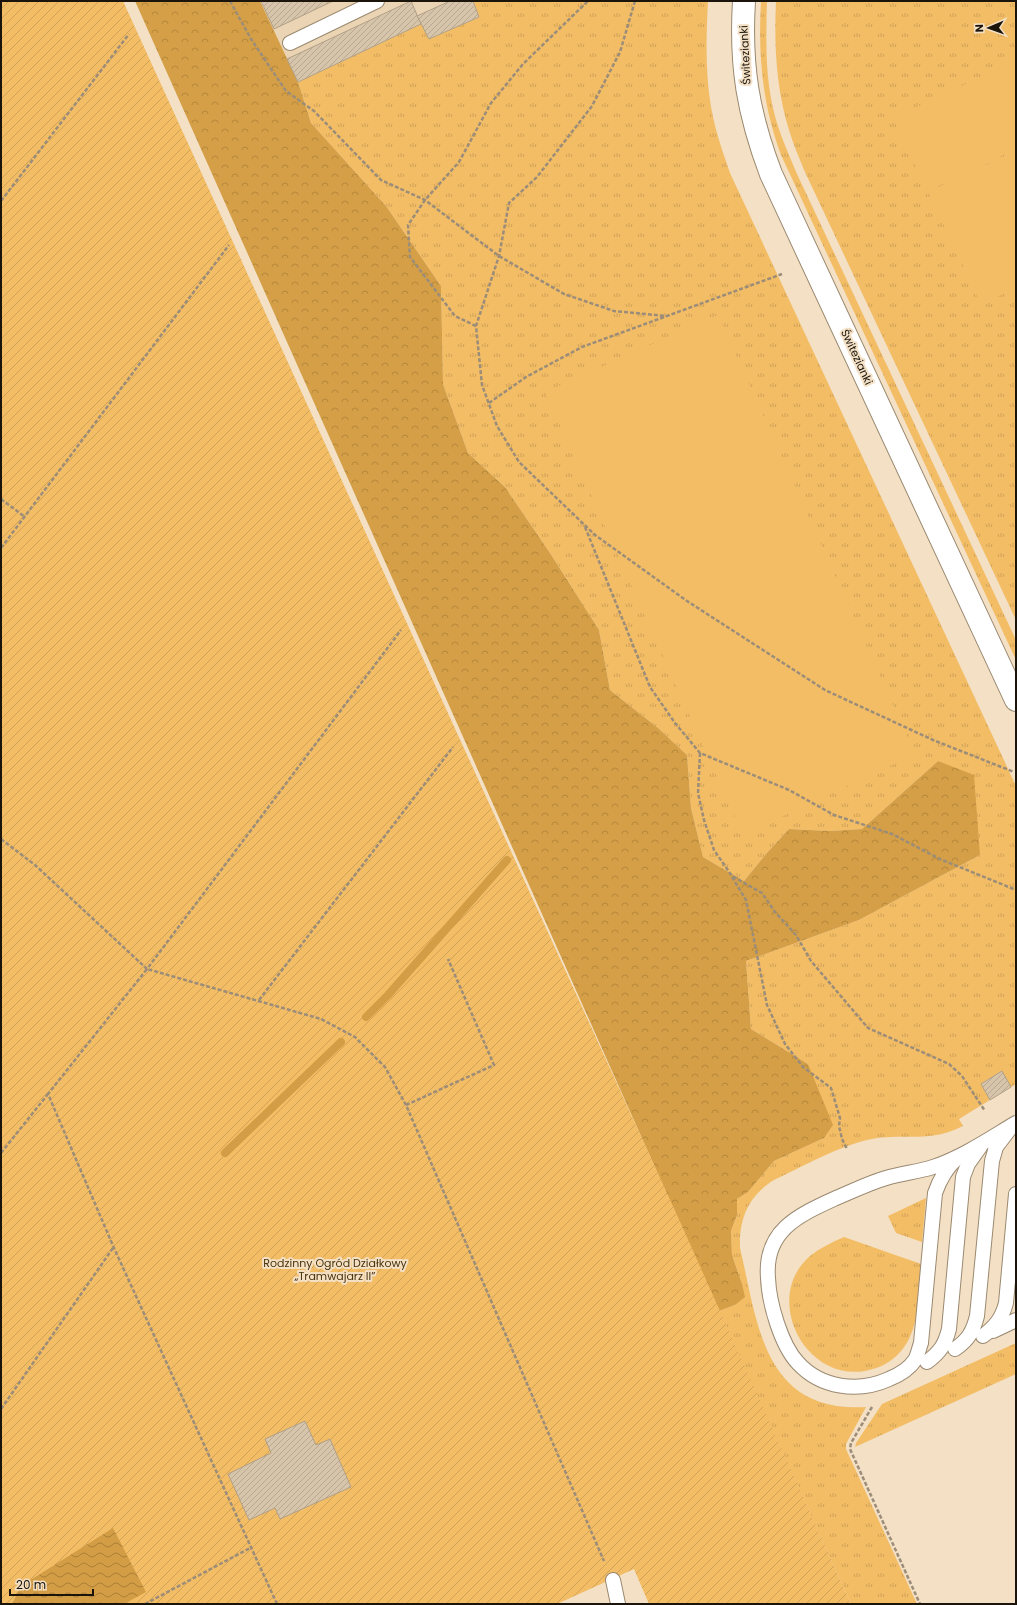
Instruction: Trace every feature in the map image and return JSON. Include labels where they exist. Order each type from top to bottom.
[{"type":"street","name":"Świtezianki","points":[[744,1],[743,50],[747,95],[752,119],[771,174],[1015,695]]},
{"type":"lane","points":[[290,43],[377,1]]},
{"type":"lane","points":[[1015,1124],[957,1158],[933,1167],[868,1184],[810,1210],[789,1223],[778,1236],[771,1250],[768,1279],[778,1325],[790,1352],[798,1363],[809,1373],[822,1380],[846,1387],[871,1386],[899,1375],[1016,1320]]},
{"type":"lane","points":[[955,1349],[965,1341],[973,1331],[977,1316],[992,1160],[996,1147],[1004,1135],[1015,1124]]},
{"type":"lane","points":[[927,1362],[938,1353],[945,1344],[949,1329],[963,1177],[968,1164],[985,1141]]},
{"type":"lane","points":[[899,1375],[910,1366],[916,1358],[921,1343],[935,1193],[940,1179],[948,1167],[957,1158]]},
{"type":"lane","points":[[983,1336],[994,1328],[1002,1318],[1006,1303],[1016,1194]]},
{"type":"lane","points":[[613,1580],[618,1604]]},
{"type":"path","points":[[230,1],[251,39],[286,91],[314,111],[381,180],[425,200],[499,256],[564,294],[614,311],[666,316]]},
{"type":"path","points":[[476,326],[455,316],[410,257],[408,225],[425,200],[459,162],[491,103],[523,64],[588,1]]},
{"type":"path","points":[[635,1],[620,52],[592,106],[537,177],[509,203],[499,256],[476,326],[482,385],[497,426],[519,462],[584,525],[595,535],[687,600],[825,690],[933,740],[1014,772]]},
{"type":"path","points":[[1,201],[129,34]]},
{"type":"path","points":[[1,548],[229,245]]},
{"type":"path","points":[[489,404],[526,377],[582,347],[782,274]]},
{"type":"path","points":[[1,499],[25,516]]},
{"type":"path","points":[[584,525],[650,687],[675,723],[700,753],[789,790],[834,815],[892,834],[940,859],[1016,890]]},
{"type":"path","points":[[1,1153],[147,969],[401,630]]},
{"type":"path","points":[[259,1000],[453,747]]},
{"type":"path","points":[[700,753],[698,793],[704,820],[714,850],[746,900],[767,1005],[785,1044],[804,1067],[831,1088],[840,1118],[839,1126],[842,1139],[847,1149]]},
{"type":"path","points":[[1,840],[35,865],[147,969],[321,1019],[355,1037],[385,1068],[406,1105],[613,1580]]},
{"type":"path","points":[[732,876],[762,894],[775,912],[796,935],[811,962],[868,1028],[950,1064],[962,1076],[985,1111]]},
{"type":"path","points":[[406,1105],[494,1065],[448,959]]},
{"type":"path","points":[[48,1094],[114,1248],[277,1604]]},
{"type":"path","points":[[1,1409],[114,1248]]},
{"type":"path","points":[[874,1403],[851,1443],[850,1448],[920,1604]]},
{"type":"path","points":[[145,1604],[252,1547]]},
{"type":"shaded area","points":[[260,1],[474,1],[479,17],[429,39],[421,25],[298,82]]},
{"type":"green space","name":"Rodzinny Ogród Działkowy „Tramwajarz II”","points":[[1,1],[123,1],[682,1226],[851,1604],[649,1604],[634,1569],[557,1604],[1,1604]]},
{"type":"green space","points":[[135,1],[260,1],[298,82],[311,123],[386,206],[441,286],[443,384],[468,453],[505,487],[550,553],[599,630],[610,690],[658,728],[687,755],[691,808],[703,857],[744,881],[789,829],[830,831],[862,829],[938,761],[974,775],[980,855],[859,920],[746,961],[751,1029],[808,1064],[833,1125],[824,1138],[774,1161],[748,1192],[737,1199],[737,1215],[731,1231],[732,1255],[745,1297],[735,1305],[719,1311]]},
{"type":"green space","points":[[708,1],[707,74],[710,103],[730,173],[1016,786],[1016,1084],[1011,1087],[1002,1071],[981,1084],[990,1100],[959,1119],[963,1126],[938,1135],[879,1138],[856,1143],[832,1152],[774,1180],[765,1186],[752,1201],[743,1218],[741,1227],[740,1248],[753,1306],[761,1333],[771,1358],[786,1379],[805,1395],[832,1405],[866,1407],[846,1444],[846,1449],[917,1604],[851,1604],[719,1311],[735,1305],[742,1284],[732,1255],[731,1231],[737,1215],[737,1199],[748,1192],[774,1161],[824,1138],[808,1064],[751,1029],[746,961],[859,920],[980,855],[938,761],[862,829],[830,831],[789,829],[744,881],[703,857],[691,808],[687,755],[658,728],[610,690],[599,630],[550,553],[505,487],[468,453],[443,384],[441,286],[386,206],[311,123],[298,82],[421,24],[429,39],[479,17],[473,2]]},
{"type":"green space","points":[[761,1],[767,1],[766,41],[770,95],[775,117],[784,141],[797,174],[1016,640],[1016,660],[781,155],[769,117],[763,79],[760,41]]},
{"type":"green space","points":[[776,1],[1016,1],[1016,620],[804,170],[794,145],[781,98],[777,66],[775,34]]},
{"type":"green space","points":[[1013,62],[1016,68],[1016,149],[927,191],[893,118]]},
{"type":"green space","points":[[1016,151],[1016,288],[981,304],[928,192]]},
{"type":"green space","points":[[718,315],[915,754],[743,835],[545,392]]},
{"type":"green space","points":[[926,1198],[922,1242],[896,1233],[888,1216]]},
{"type":"green space","points":[[844,1237],[921,1264],[917,1314],[908,1341],[893,1359],[884,1365],[873,1369],[850,1372],[829,1366],[811,1353],[798,1336],[791,1316],[790,1295],[796,1274],[810,1256],[826,1245]]},
{"type":"green space","points":[[1016,1343],[1016,1374],[855,1447],[856,1443],[882,1404]]},
{"type":"water","points":[[113,1528],[146,1592],[124,1604],[12,1604],[21,1586]]},
{"type":"building","points":[[261,1],[333,1],[274,29]]},
{"type":"building","points":[[411,1],[421,24],[298,82],[287,59]]},
{"type":"building","points":[[450,1],[473,1],[479,17],[429,39],[417,16]]},
{"type":"building","points":[[1002,1071],[1011,1087],[990,1100],[981,1084]]},
{"type":"building","points":[[305,1421],[316,1445],[330,1439],[351,1487],[280,1519],[275,1508],[249,1520],[228,1474],[271,1453],[265,1439]]},
{"type":"waterway","points":[[366,1017],[388,995],[507,860]]},
{"type":"waterway","points":[[225,1153],[341,1042]]}]
